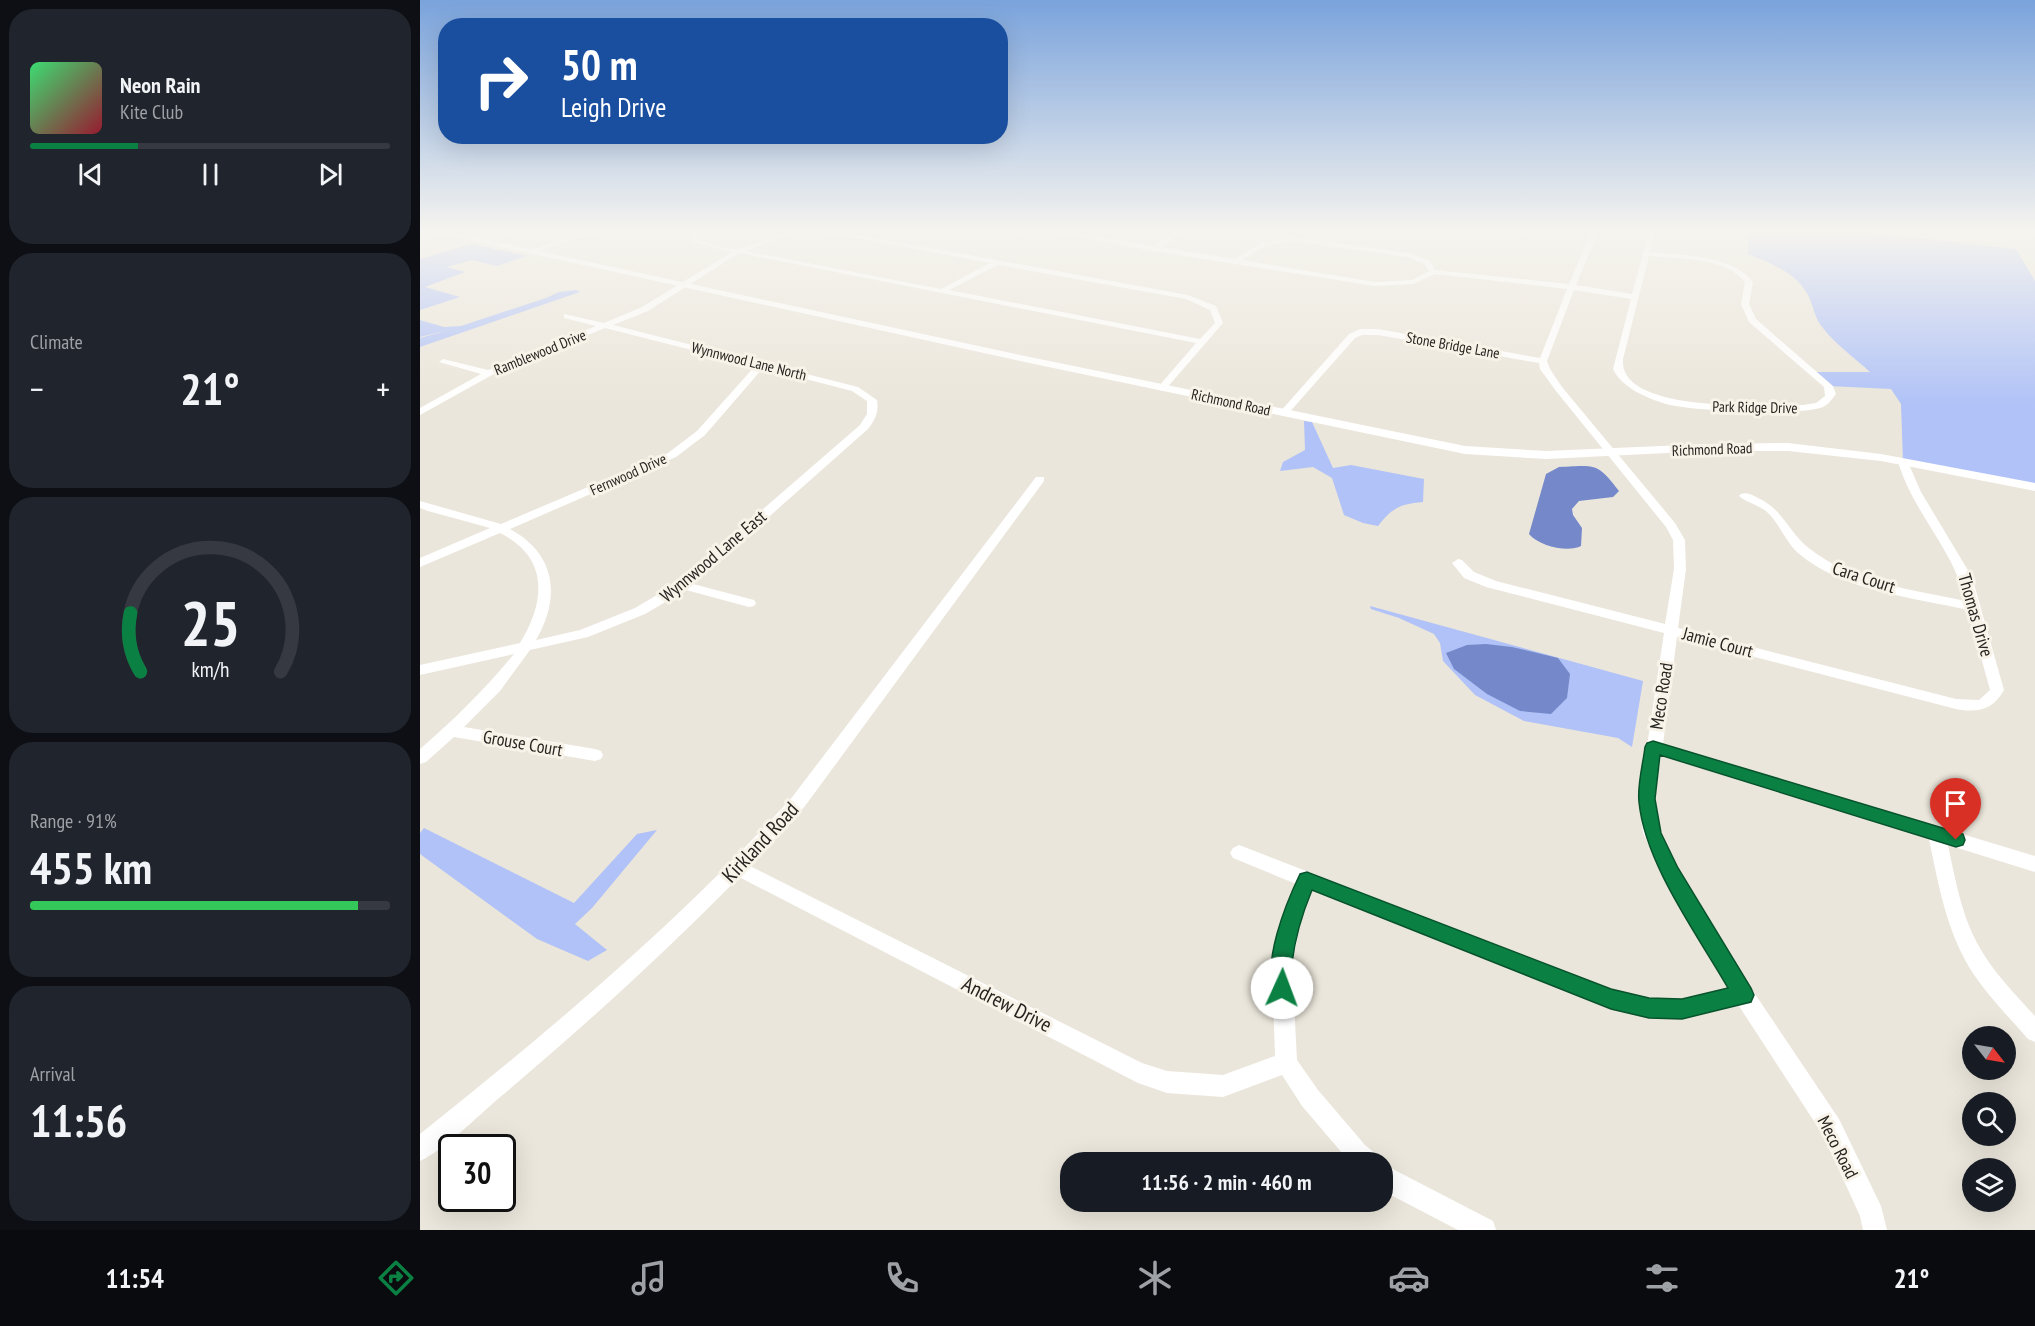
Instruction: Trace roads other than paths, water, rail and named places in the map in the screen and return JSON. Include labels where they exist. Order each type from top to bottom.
[{"type":"street","name":"Ramblewood Drive","points":[[420,412],[439,399],[489,373],[645,309],[674,289]]},
{"type":"street","name":"Richmond Road","points":[[702,289],[1284,413],[1481,452],[1515,455],[1788,447],[1903,462],[2035,487]]},
{"type":"street","points":[[934,289],[1202,342]]},
{"type":"street","points":[[1140,289],[1200,301],[1216,312],[1219,323],[1162,387]]},
{"type":"street","points":[[1543,361],[1571,289]]},
{"type":"street","points":[[1587,289],[1636,297]]},
{"type":"street","name":"Park Ridge Drive","points":[[1638,289],[1618,369],[1621,376],[1652,397],[1689,406],[1803,408],[1821,405],[1831,394],[1828,386],[1752,320],[1745,304],[1748,289]]},
{"type":"street","name":"Wynnwood Lane North","points":[[567,316],[855,389],[872,400],[874,408],[872,415]]},
{"type":"street","name":"Stone Bridge Lane","points":[[1284,413],[1352,336],[1360,330],[1543,361]]},
{"type":"street","name":"Meco Road","points":[[1543,361],[1545,369],[1559,388],[1662,513],[1679,540],[1680,569],[1647,799],[1652,833],[1672,874],[1743,995],[1831,1127],[1872,1215],[1875,1230]]},
{"type":"street","points":[[443,362],[489,373]]},
{"type":"street","name":"Fernwood Drive","points":[[420,563],[672,455],[701,433],[761,365]]},
{"type":"street","name":"Wynnwood Lane East","points":[[420,670],[599,628],[660,601],[684,585],[864,427],[872,415]]},
{"type":"street","name":"Thomas Drive","points":[[1903,462],[1906,473],[1923,505],[1959,559],[1966,577],[1997,690],[1994,699],[1984,705]]},
{"type":"street","name":"Kirkland Road","points":[[420,1149],[536,1054],[738,868],[799,801],[1040,479]]},
{"type":"street","name":"Cara Court","points":[[1745,496],[1762,503],[1776,514],[1789,535],[1806,554],[1836,570],[1858,579],[1973,606]]},
{"type":"street","points":[[420,504],[499,528],[522,541],[540,561],[544,571],[545,592],[538,626],[504,678],[451,731],[420,758]]},
{"type":"street","name":"Jamie Court","points":[[1458,563],[1469,575],[1491,584],[1956,704],[1984,705]]},
{"type":"street","points":[[684,585],[749,603]]},
{"type":"street","name":"Grouse Court","points":[[451,731],[595,755]]},
{"type":"street","points":[[1653,747],[2035,864]]},
{"type":"street","points":[[1936,834],[1959,926],[1971,951],[1996,986],[2035,1032]]},
{"type":"street","points":[[1239,853],[1611,999],[1649,1008],[1682,1009],[1743,995]]},
{"type":"street","name":"Andrew Drive","points":[[738,868],[1138,1072],[1167,1082],[1223,1086],[1286,1063]]},
{"type":"street","points":[[1307,880],[1294,912],[1282,965],[1286,1063],[1311,1098],[1356,1152]]},
{"type":"street","points":[[1393,1184],[1484,1230]]}]
